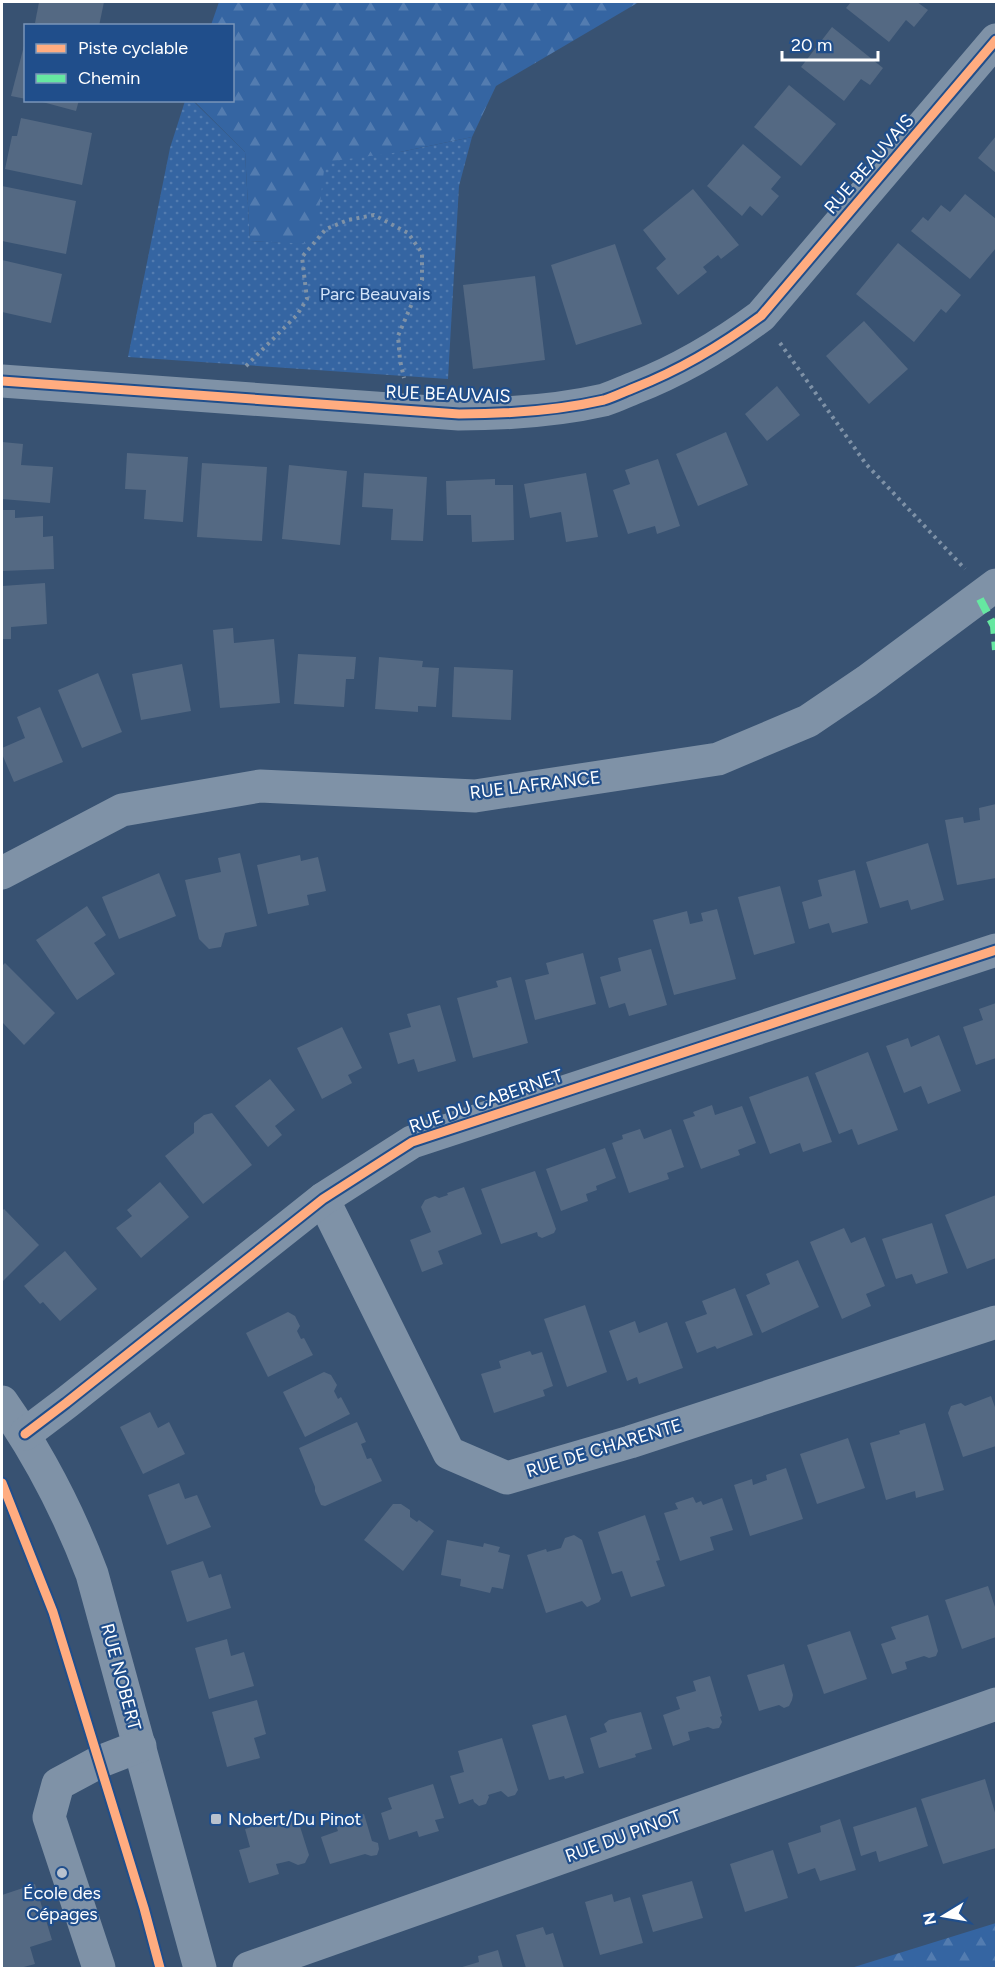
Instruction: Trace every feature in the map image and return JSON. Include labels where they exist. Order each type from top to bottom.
[{"type":"street","name":"RUE BEAUVAIS","points":[[2,381],[459,414],[513,414],[556,409],[607,399],[652,381],[699,357],[761,316],[996,40]]},
{"type":"street","name":"RUE LAFRANCE","points":[[3,868],[122,810],[260,786],[475,795],[718,759],[808,721],[867,681],[996,585]]},
{"type":"street","name":"RUE DU CABERNET","points":[[25,1434],[323,1199],[412,1142],[996,950]]},
{"type":"street","name":"RUE DE CHARENTE","points":[[323,1199],[448,1453],[507,1478],[630,1442],[996,1322]]},
{"type":"street","name":"RUE NOBERT","points":[[2,1402],[25,1434],[74,1530],[92,1574],[200,1968]]},
{"type":"street","name":"RUE DU PINOT","points":[[249,1968],[996,1704]]},
{"type":"street","points":[[99,1968],[50,1817],[58,1784],[99,1762],[140,1746]]},
{"type":"path","points":[[241,398],[243,369],[297,315],[307,299],[302,257],[326,229],[348,220],[374,215],[408,233],[422,253],[422,280],[398,336],[400,360],[413,410]]},
{"type":"path","points":[[761,316],[866,464],[945,548]]},
{"type":"green space","points":[[219,2],[639,2],[496,86],[472,137],[400,152],[315,245],[250,241],[245,152],[195,102],[234,102],[234,24],[211,24]]},
{"type":"green space","name":"Parc Beauvais","points":[[185,102],[194,102],[245,152],[250,241],[315,244],[325,162],[400,152],[472,137],[459,186],[448,379],[128,357],[170,148]]},
{"type":"green space","points":[[996,1923],[996,1968],[851,1968]]},
{"type":"building","points":[[39,2],[104,2],[99,24],[35,23]]},
{"type":"building","points":[[851,2],[917,2],[928,10],[914,27],[906,20],[889,42],[846,8]]},
{"type":"building","points":[[832,27],[883,68],[870,85],[861,79],[844,101],[801,67]]},
{"type":"building","points":[[24,46],[24,99],[11,96]]},
{"type":"building","points":[[789,85],[836,124],[801,166],[754,127]]},
{"type":"building","points":[[42,102],[78,102],[76,111]]},
{"type":"building","points":[[21,118],[92,133],[82,185],[5,169],[12,136],[17,136]]},
{"type":"building","points":[[996,136],[996,173],[978,158]]},
{"type":"building","points":[[743,144],[781,177],[771,189],[779,196],[762,216],[750,206],[742,216],[707,186]]},
{"type":"building","points":[[2,186],[76,201],[66,254],[2,241]]},
{"type":"building","points":[[693,189],[739,245],[721,259],[718,255],[703,267],[707,272],[678,295],[656,268],[666,259],[643,230]]},
{"type":"building","points":[[965,194],[996,219],[996,248],[970,279],[911,231],[923,217],[928,221],[941,205],[950,212]]},
{"type":"building","points":[[898,243],[961,295],[946,313],[941,309],[914,342],[856,294]]},
{"type":"building","points":[[615,244],[642,324],[576,345],[551,265]]},
{"type":"building","points":[[2,260],[62,274],[51,323],[2,312]]},
{"type":"building","points":[[535,276],[545,360],[473,369],[463,285]]},
{"type":"building","points":[[864,321],[908,369],[869,404],[826,356]]},
{"type":"building","points":[[777,386],[800,415],[767,441],[745,414]]},
{"type":"building","points":[[726,432],[748,485],[698,506],[676,454]]},
{"type":"building","points":[[2,442],[23,444],[21,465],[53,467],[50,503],[2,499]]},
{"type":"building","points":[[127,453],[188,457],[183,522],[144,519],[146,490],[125,489]]},
{"type":"building","points":[[658,459],[680,526],[657,534],[655,526],[628,534],[613,490],[630,484],[625,470]]},
{"type":"building","points":[[202,463],[267,467],[262,541],[197,537]]},
{"type":"building","points":[[289,465],[347,471],[340,545],[282,539]]},
{"type":"building","points":[[364,473],[427,477],[423,541],[391,540],[393,509],[362,507]]},
{"type":"building","points":[[586,473],[598,537],[566,542],[561,512],[530,518],[524,484]]},
{"type":"building","points":[[495,479],[495,485],[513,485],[514,540],[472,542],[471,515],[447,515],[446,481]]},
{"type":"building","points":[[2,510],[15,510],[15,518],[43,516],[43,537],[53,536],[54,569],[2,571]]},
{"type":"building","points":[[45,583],[47,624],[11,627],[11,639],[2,639],[2,586]]},
{"type":"building","points":[[233,628],[234,643],[274,639],[280,703],[220,708],[213,630]]},
{"type":"building","points":[[298,654],[356,657],[354,679],[346,679],[344,707],[294,704]]},
{"type":"building","points":[[379,657],[423,661],[422,667],[439,668],[436,707],[418,706],[418,712],[375,709]]},
{"type":"building","points":[[182,664],[191,711],[141,720],[132,674]]},
{"type":"building","points":[[454,667],[513,670],[511,720],[452,717]]},
{"type":"building","points":[[98,673],[122,732],[82,748],[58,690]]},
{"type":"building","points":[[40,707],[63,762],[14,782],[2,754],[2,748],[25,738],[17,717]]},
{"type":"building","points":[[996,804],[996,878],[957,885],[945,820],[963,817],[964,823],[980,820],[979,808]]},
{"type":"building","points":[[928,843],[944,900],[911,910],[908,900],[880,908],[866,862]]},
{"type":"building","points":[[240,853],[257,926],[225,933],[221,947],[209,949],[199,939],[185,880],[221,872],[218,858]]},
{"type":"building","points":[[300,855],[301,861],[318,857],[326,891],[307,895],[309,905],[268,914],[257,865]]},
{"type":"building","points":[[855,870],[868,923],[832,933],[829,923],[809,929],[802,902],[822,896],[818,880]]},
{"type":"building","points":[[159,873],[176,916],[119,939],[102,897]]},
{"type":"building","points":[[780,886],[795,943],[754,955],[738,897]]},
{"type":"building","points":[[87,906],[106,935],[94,943],[115,974],[77,1000],[36,940]]},
{"type":"building","points":[[717,909],[736,979],[674,995],[653,920],[687,911],[690,924],[703,921],[701,913]]},
{"type":"building","points":[[651,949],[667,1005],[629,1016],[625,1003],[609,1008],[600,977],[621,971],[618,958]]},
{"type":"building","points":[[583,953],[596,1004],[535,1020],[525,980],[549,974],[546,963]]},
{"type":"building","points":[[5,963],[55,1013],[24,1045],[2,1022],[2,966]]},
{"type":"building","points":[[511,977],[528,1043],[473,1058],[457,998],[498,987],[496,981]]},
{"type":"building","points":[[996,1003],[996,1058],[976,1065],[963,1027],[983,1020],[979,1009]]},
{"type":"building","points":[[440,1005],[456,1061],[418,1072],[414,1059],[398,1064],[389,1033],[411,1027],[407,1014]]},
{"type":"building","points":[[342,1027],[362,1068],[348,1075],[352,1083],[322,1099],[297,1048]]},
{"type":"building","points":[[939,1035],[961,1091],[928,1104],[921,1086],[904,1093],[886,1046],[908,1038],[911,1047]]},
{"type":"building","points":[[868,1052],[898,1130],[858,1145],[852,1129],[839,1134],[815,1073]]},
{"type":"building","points":[[808,1076],[832,1142],[803,1152],[800,1143],[770,1154],[749,1097]]},
{"type":"building","points":[[270,1079],[295,1110],[275,1126],[282,1135],[268,1147],[235,1106]]},
{"type":"building","points":[[712,1105],[715,1115],[742,1106],[756,1143],[738,1150],[740,1155],[701,1169],[683,1120],[695,1116],[693,1112]]},
{"type":"building","points":[[212,1113],[252,1165],[203,1204],[165,1156],[194,1133],[194,1123],[204,1115]]},
{"type":"building","points":[[640,1129],[644,1139],[671,1129],[684,1167],[667,1173],[669,1179],[629,1193],[612,1143],[623,1139],[622,1135]]},
{"type":"building","points":[[605,1148],[616,1178],[596,1186],[597,1190],[586,1194],[588,1201],[561,1211],[546,1169]]},
{"type":"building","points":[[535,1171],[556,1229],[554,1233],[542,1238],[537,1232],[501,1244],[481,1189]]},
{"type":"building","points":[[160,1182],[189,1217],[141,1258],[116,1228],[132,1216],[127,1210]]},
{"type":"building","points":[[464,1187],[482,1234],[438,1251],[443,1264],[422,1272],[410,1240],[431,1232],[421,1207],[425,1200],[448,1195],[447,1193]]},
{"type":"building","points":[[996,1195],[996,1258],[967,1269],[945,1215]]},
{"type":"building","points":[[4,1209],[39,1245],[2,1282],[2,1211]]},
{"type":"building","points":[[932,1223],[948,1273],[916,1284],[912,1274],[896,1279],[882,1239]]},
{"type":"building","points":[[844,1228],[851,1243],[865,1237],[885,1286],[866,1294],[871,1306],[842,1319],[810,1242]]},
{"type":"building","points":[[65,1251],[97,1289],[60,1321],[24,1286]]},
{"type":"building","points":[[798,1260],[819,1307],[762,1333],[746,1295],[770,1284],[766,1274]]},
{"type":"building","points":[[735,1288],[753,1335],[717,1349],[715,1346],[697,1353],[685,1322],[707,1314],[702,1301]]},
{"type":"building","points":[[585,1305],[607,1372],[567,1387],[544,1319]]},
{"type":"building","points":[[288,1312],[295,1316],[300,1326],[297,1331],[301,1339],[304,1338],[313,1355],[268,1377],[246,1333]]},
{"type":"building","points":[[635,1321],[639,1333],[667,1322],[683,1368],[639,1384],[637,1377],[627,1381],[609,1331]]},
{"type":"building","points":[[530,1351],[532,1355],[542,1352],[553,1386],[543,1390],[545,1396],[494,1413],[481,1374],[501,1368],[499,1361]]},
{"type":"building","points":[[324,1372],[331,1375],[337,1385],[334,1391],[338,1399],[341,1397],[350,1414],[305,1437],[283,1392]]},
{"type":"building","points":[[991,1396],[996,1410],[996,1446],[963,1457],[948,1413],[951,1406],[961,1403],[965,1406]]},
{"type":"building","points":[[150,1412],[158,1428],[169,1422],[185,1454],[143,1474],[120,1427]]},
{"type":"building","points":[[357,1422],[366,1442],[361,1444],[367,1459],[371,1458],[382,1481],[325,1506],[321,1505],[299,1448]]},
{"type":"building","points":[[925,1423],[944,1490],[916,1498],[915,1491],[886,1500],[870,1443]]},
{"type":"building","points":[[848,1438],[865,1488],[817,1504],[800,1454]]},
{"type":"building","points":[[786,1468],[803,1519],[750,1536],[734,1485],[752,1479],[753,1485],[767,1480],[766,1475]]},
{"type":"building","points":[[179,1483],[185,1499],[197,1495],[211,1527],[167,1545],[148,1495]]},
{"type":"building","points":[[693,1497],[696,1503],[701,1501],[703,1505],[722,1498],[733,1530],[710,1537],[714,1550],[680,1561],[664,1513],[678,1509],[675,1503]]},
{"type":"building","points":[[393,1504],[401,1504],[410,1510],[410,1517],[417,1522],[419,1520],[434,1531],[403,1571],[364,1540]]},
{"type":"building","points":[[645,1515],[660,1560],[656,1561],[665,1586],[631,1597],[622,1571],[612,1574],[598,1532]]},
{"type":"building","points":[[574,1535],[582,1540],[601,1599],[587,1607],[582,1601],[546,1613],[527,1555],[546,1549],[547,1552],[561,1548],[565,1538]]},
{"type":"building","points":[[447,1540],[483,1547],[484,1543],[500,1547],[498,1552],[510,1555],[503,1589],[492,1587],[490,1593],[460,1586],[461,1579],[441,1575]]},
{"type":"building","points":[[203,1561],[209,1578],[221,1574],[231,1608],[187,1622],[171,1571]]},
{"type":"building","points":[[988,1586],[996,1610],[996,1637],[962,1649],[945,1600]]},
{"type":"building","points":[[928,1615],[938,1651],[936,1656],[929,1658],[924,1656],[905,1662],[907,1669],[892,1674],[881,1644],[896,1639],[891,1627]]},
{"type":"building","points":[[850,1631],[867,1679],[824,1694],[807,1645]]},
{"type":"building","points":[[227,1639],[231,1656],[244,1652],[254,1686],[209,1699],[195,1648]]},
{"type":"building","points":[[784,1664],[793,1695],[789,1706],[784,1708],[779,1705],[759,1711],[747,1675]]},
{"type":"building","points":[[710,1676],[722,1716],[719,1728],[708,1727],[688,1732],[690,1740],[673,1746],[663,1715],[680,1709],[676,1697],[696,1691],[693,1681]]},
{"type":"building","points":[[257,1700],[266,1734],[254,1738],[260,1758],[227,1767],[212,1712]]},
{"type":"building","points":[[641,1712],[652,1749],[635,1754],[636,1757],[599,1768],[590,1738],[607,1732],[604,1724],[609,1720]]},
{"type":"building","points":[[566,1715],[584,1773],[565,1779],[564,1776],[549,1780],[532,1725]]},
{"type":"building","points":[[502,1738],[518,1790],[515,1795],[508,1797],[501,1791],[488,1795],[486,1804],[479,1806],[473,1799],[459,1804],[450,1776],[464,1772],[458,1751]]},
{"type":"building","points":[[985,1779],[996,1816],[996,1848],[943,1864],[921,1799]]},
{"type":"building","points":[[433,1784],[444,1818],[435,1820],[439,1831],[419,1837],[417,1831],[389,1840],[381,1813],[392,1809],[388,1798]]},
{"type":"building","points":[[916,1807],[928,1846],[879,1862],[876,1851],[861,1856],[853,1827]]},
{"type":"building","points":[[296,1814],[309,1855],[305,1863],[298,1865],[289,1861],[276,1864],[279,1874],[249,1883],[239,1850],[250,1847],[245,1829]]},
{"type":"building","points":[[364,1814],[372,1841],[378,1843],[377,1855],[365,1854],[330,1864],[321,1837],[338,1831],[335,1823]]},
{"type":"building","points":[[840,1819],[856,1870],[820,1881],[815,1868],[798,1874],[788,1843],[821,1832],[820,1826]]},
{"type":"building","points":[[773,1850],[788,1898],[745,1912],[730,1864]]},
{"type":"building","points":[[692,1881],[703,1918],[653,1932],[642,1895]]},
{"type":"building","points":[[35,1884],[52,1940],[30,1947],[35,1964],[20,1968],[2,1968],[2,1895]]},
{"type":"building","points":[[612,1894],[614,1902],[630,1897],[643,1943],[600,1955],[585,1902]]},
{"type":"building","points":[[543,1927],[546,1935],[553,1933],[564,1968],[526,1968],[516,1935]]},
{"type":"building","points":[[498,1950],[503,1968],[459,1968],[479,1962],[478,1956]]},
{"type":"marked path","points":[[980,599],[994,626],[996,650]]},
{"type":"cycle path","points":[[2,381],[459,414],[532,411],[608,399],[684,365],[716,347],[761,316],[996,40]]},
{"type":"cycle path","points":[[25,1434],[323,1199],[412,1142],[996,950]]},
{"type":"cycle path","points":[[2,1483],[53,1612],[144,1908],[160,1968]]},
{"type":"place","name":"Nobert/Du Pinot","points":[[216,1819]]},
{"type":"place","name":"École des Cépages","points":[[62,1873]]}]
